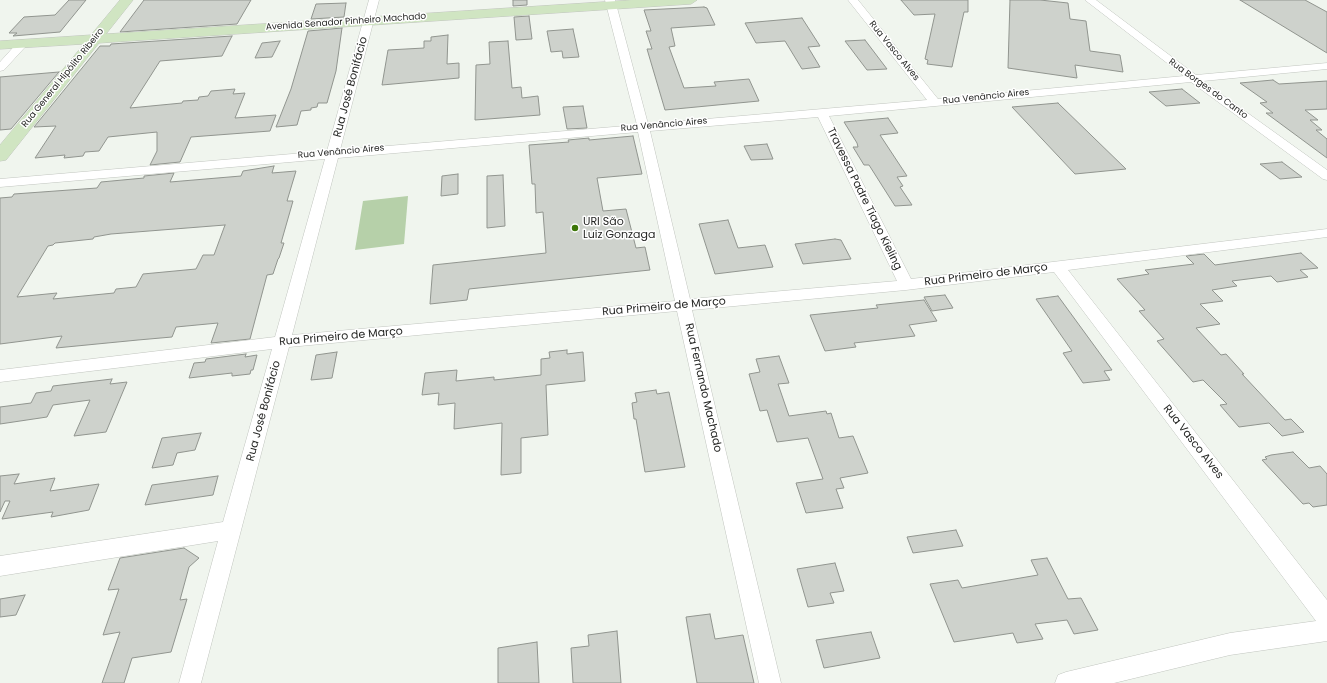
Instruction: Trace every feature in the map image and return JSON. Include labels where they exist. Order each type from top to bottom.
[{"type":"main road","name":"Rua General Hipólito Ribeiro","points":[[0,156],[127,0]]},
{"type":"main road","name":"Avenida Senador Pinheiro Machado","points":[[0,45],[368,21],[611,2],[691,0]]},
{"type":"street","name":"Rua José Bonifácio","points":[[190,683],[374,0]]},
{"type":"street","name":"Rua Vasco Alves","points":[[853,0],[935,102]]},
{"type":"street","name":"Rua Borges do Canto","points":[[1090,0],[1194,79],[1327,176]]},
{"type":"street","name":"Rua Fernando Machado","points":[[611,2],[643,127],[770,683]]},
{"type":"street","points":[[0,68],[22,44]]},
{"type":"street","name":"Rua Venâncio Aires","points":[[0,183],[333,153],[822,113],[1327,66]]},
{"type":"street","name":"Travessa Padre Tiago Kieling","points":[[822,113],[906,285]]},
{"type":"street","name":"Rua Primeiro de Março","points":[[0,376],[282,342],[906,285],[1327,233]]},
{"type":"street","name":"Rua Vasco Alves","points":[[1058,267],[1327,617]]},
{"type":"street","points":[[0,566],[232,530]]},
{"type":"street","points":[[1066,683],[1230,644],[1327,630]]},
{"type":"green space","points":[[408,196],[404,244],[355,250],[363,201]]},
{"type":"building","points":[[69,0],[86,0],[60,32],[13,36],[17,33],[9,33],[24,17],[55,15]]},
{"type":"building","points":[[144,0],[251,0],[237,24],[120,32]]},
{"type":"building","points":[[513,0],[527,0],[527,5],[513,6]]},
{"type":"building","points":[[901,0],[968,0],[968,12],[964,12],[952,67],[927,64],[928,60],[925,59],[935,14],[914,15]]},
{"type":"building","points":[[1010,0],[1040,0],[1068,3],[1070,19],[1086,21],[1090,51],[1120,55],[1123,72],[1075,65],[1077,78],[1008,68]]},
{"type":"building","points":[[1240,0],[1305,0],[1327,12],[1327,53]]},
{"type":"building","points":[[346,3],[344,17],[311,19],[316,4]]},
{"type":"building","points":[[707,8],[715,25],[671,28],[675,46],[669,47],[684,88],[716,86],[714,82],[749,79],[759,101],[665,110],[647,49],[652,49],[646,31],[651,31],[644,10]]},
{"type":"building","points":[[529,16],[532,39],[516,40],[514,17]]},
{"type":"building","points":[[802,18],[820,46],[808,47],[820,67],[802,69],[785,41],[756,43],[745,23]]},
{"type":"building","points":[[342,28],[336,71],[327,103],[318,103],[317,107],[311,108],[311,110],[301,111],[297,125],[276,127],[291,89],[308,31]]},
{"type":"building","points":[[573,29],[579,57],[563,58],[562,51],[551,52],[547,31]]},
{"type":"building","points":[[448,35],[447,64],[459,63],[459,78],[382,85],[388,50],[424,48],[424,41],[431,41],[431,37]]},
{"type":"building","points":[[232,36],[222,56],[160,61],[130,108],[182,103],[183,101],[198,100],[199,97],[208,96],[211,91],[235,89],[233,94],[245,93],[235,118],[276,115],[270,131],[191,137],[180,162],[150,165],[157,151],[157,132],[108,137],[99,151],[85,152],[83,156],[64,158],[65,155],[35,158],[56,126],[34,127],[100,46]]},
{"type":"building","points":[[865,40],[887,69],[867,70],[845,41]]},
{"type":"building","points":[[280,41],[272,57],[255,58],[262,43]]},
{"type":"building","points":[[508,41],[512,88],[521,87],[522,98],[538,96],[540,115],[475,120],[476,65],[490,64],[489,42]]},
{"type":"building","points":[[59,72],[11,129],[0,130],[0,77]]},
{"type":"building","points":[[1273,80],[1279,84],[1327,81],[1327,109],[1305,110],[1318,120],[1310,120],[1322,130],[1316,130],[1327,139],[1327,158],[1266,113],[1273,113],[1260,103],[1267,102],[1240,83]]},
{"type":"building","points":[[1182,89],[1200,103],[1166,106],[1149,92]]},
{"type":"building","points":[[1058,103],[1126,169],[1075,174],[1012,107]]},
{"type":"building","points":[[583,106],[587,128],[567,129],[563,107]]},
{"type":"building","points":[[888,118],[898,133],[880,135],[907,176],[897,177],[903,186],[900,187],[912,205],[895,206],[869,165],[864,165],[853,147],[858,147],[857,143],[844,122]]},
{"type":"building","name":"URI São Luiz Gonzaga","points":[[633,136],[642,174],[597,178],[603,211],[626,209],[636,248],[645,247],[650,270],[469,289],[467,300],[430,304],[433,265],[546,253],[543,212],[536,213],[535,184],[532,184],[529,145],[569,142],[568,140],[589,138],[589,140]]},
{"type":"building","points":[[767,144],[773,159],[751,160],[744,146]]},
{"type":"building","points":[[1282,162],[1302,177],[1280,179],[1260,164]]},
{"type":"building","points":[[274,166],[272,173],[296,171],[287,201],[293,201],[281,243],[284,243],[273,274],[267,275],[250,339],[211,343],[218,323],[176,327],[172,337],[56,348],[62,336],[0,344],[0,198],[12,197],[14,194],[97,188],[101,182],[144,178],[144,176],[174,173],[170,182],[241,176],[243,171]],"holes":[[[225,225],[214,255],[203,255],[196,269],[143,274],[136,287],[116,289],[114,293],[53,299],[57,293],[17,297],[48,246],[55,243],[93,239],[94,237],[111,234]]]},
{"type":"building","points":[[458,174],[458,194],[441,196],[442,176]]},
{"type":"building","points":[[503,175],[505,226],[487,228],[487,176]]},
{"type":"building","points":[[728,220],[738,248],[765,245],[773,267],[715,274],[699,224]]},
{"type":"building","points":[[835,239],[841,240],[851,259],[803,264],[795,244]]},
{"type":"building","points":[[1301,253],[1318,268],[1300,270],[1308,277],[1277,282],[1271,276],[1232,281],[1237,286],[1212,290],[1223,301],[1200,304],[1220,324],[1196,328],[1221,355],[1226,354],[1244,374],[1242,374],[1285,420],[1291,419],[1304,432],[1282,436],[1269,423],[1239,427],[1220,405],[1227,404],[1203,380],[1193,382],[1157,341],[1164,339],[1139,311],[1145,310],[1117,279],[1149,274],[1145,270],[1194,264],[1186,256],[1204,254],[1215,265]]},
{"type":"building","points":[[945,295],[953,308],[932,311],[924,297]]},
{"type":"building","points":[[1058,296],[1112,370],[1104,371],[1110,380],[1083,383],[1063,353],[1072,351],[1036,299]]},
{"type":"building","points":[[924,300],[937,321],[909,325],[915,336],[854,343],[856,347],[825,351],[810,315],[878,308],[876,305]]},
{"type":"building","points":[[567,350],[567,354],[583,352],[585,381],[546,385],[548,435],[521,438],[521,473],[501,475],[502,423],[454,429],[455,403],[438,405],[439,393],[422,395],[425,373],[457,370],[456,381],[494,377],[494,380],[541,375],[541,359],[550,358],[549,352]]},
{"type":"building","points":[[337,352],[332,378],[311,380],[316,355]]},
{"type":"building","points":[[246,354],[245,357],[257,355],[253,370],[251,370],[250,374],[232,376],[232,373],[189,378],[194,363],[205,362],[206,359]]},
{"type":"building","points":[[779,356],[789,383],[778,384],[789,416],[826,411],[827,414],[831,413],[839,438],[853,436],[868,473],[840,478],[844,488],[836,489],[843,508],[806,513],[796,483],[823,479],[808,438],[777,442],[767,410],[760,411],[749,374],[760,372],[756,359]]},
{"type":"building","points":[[112,379],[110,384],[127,382],[106,432],[74,436],[90,400],[53,405],[47,417],[0,424],[0,407],[31,403],[36,393],[51,391],[53,386]]},
{"type":"building","points":[[656,390],[657,394],[669,392],[685,467],[645,472],[632,403],[637,402],[635,393]]},
{"type":"building","points":[[201,433],[195,450],[177,453],[173,465],[152,468],[162,438]]},
{"type":"building","points":[[1293,452],[1309,468],[1320,466],[1327,474],[1327,505],[1313,507],[1309,503],[1303,504],[1262,460],[1267,459],[1265,457],[1271,455]]},
{"type":"building","points":[[19,474],[14,484],[55,478],[50,491],[99,484],[89,510],[51,517],[53,512],[2,519],[10,501],[5,501],[0,512],[0,476]]},
{"type":"building","points":[[218,476],[213,495],[145,505],[152,485]]},
{"type":"building","points":[[956,530],[963,546],[913,553],[907,537]]},
{"type":"building","points":[[184,548],[199,558],[189,567],[180,600],[187,599],[171,652],[132,658],[124,683],[102,683],[120,632],[103,635],[119,589],[108,590],[120,558]]},
{"type":"building","points":[[1047,558],[1068,599],[1081,598],[1098,630],[1074,634],[1067,620],[1035,624],[1043,639],[1017,643],[1013,633],[954,642],[930,584],[958,580],[962,588],[1038,575],[1031,560]]},
{"type":"building","points":[[835,563],[844,591],[830,593],[834,603],[808,607],[797,569]]},
{"type":"building","points":[[25,595],[16,615],[0,617],[0,599]]},
{"type":"building","points":[[710,614],[715,639],[743,635],[754,683],[697,683],[686,617]]},
{"type":"building","points":[[617,631],[621,683],[573,683],[571,648],[589,646],[588,635]]},
{"type":"building","points":[[871,632],[880,658],[824,668],[816,640]]},
{"type":"building","points":[[537,642],[539,683],[498,683],[498,648]]},
{"type":"place","name":"URI São Luiz Gonzaga","points":[[575,228]]}]
